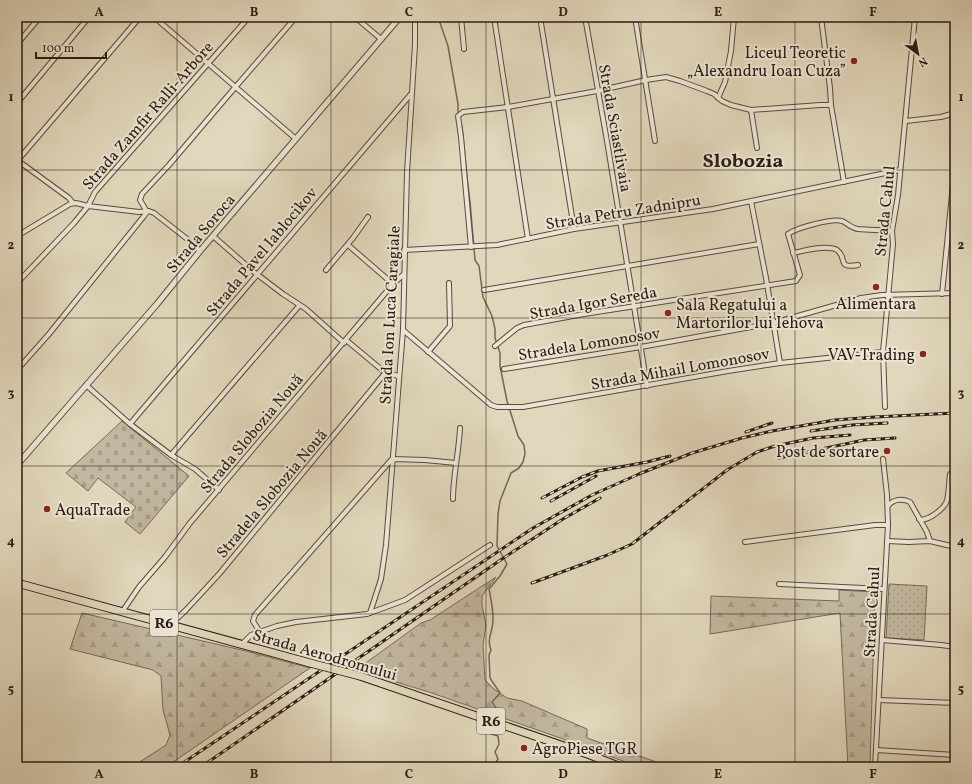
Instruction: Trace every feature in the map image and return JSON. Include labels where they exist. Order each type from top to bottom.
[{"type":"highway","name":"Strada Aerodromului","points":[[17,583],[360,676],[590,755],[620,767]]},
{"type":"street","points":[[17,19],[30,17]]},
{"type":"street","points":[[17,44],[40,17]]},
{"type":"street","points":[[17,103],[89,17]]},
{"type":"street","points":[[73,203],[69,198],[18,160],[43,133],[140,17]]},
{"type":"street","points":[[154,17],[296,138]]},
{"type":"street","name":"Strada Zamfir Ralli-Arbore","points":[[17,236],[73,203],[88,206],[95,192],[249,17]]},
{"type":"street","points":[[147,212],[140,200],[142,194],[169,165],[296,17]]},
{"type":"street","points":[[355,17],[381,39]]},
{"type":"street","name":"Strada Soroca","points":[[17,465],[157,304],[213,236],[400,17]]},
{"type":"street","name":"Strada Ion Luca Caragiale","points":[[370,613],[381,579],[403,330],[404,250],[411,94],[415,45],[415,17]]},
{"type":"street","points":[[461,17],[464,49]]},
{"type":"street","points":[[494,17],[528,239]]},
{"type":"street","points":[[540,17],[574,229]]},
{"type":"street","name":"Strada Sciastlivaia","points":[[585,17],[647,386]]},
{"type":"street","points":[[635,17],[655,141]]},
{"type":"street","points":[[718,98],[726,82],[734,17]]},
{"type":"street","points":[[821,17],[831,105],[844,182]]},
{"type":"street","name":"Strada Cahul","points":[[885,407],[883,352],[893,244],[892,231],[906,121],[915,17]]},
{"type":"street","points":[[953,46],[953,70],[955,73]]},
{"type":"street","points":[[471,247],[458,118],[461,113],[553,99],[646,80],[670,78],[707,91],[731,105],[751,110],[831,105]]},
{"type":"street","name":"Strada Pavel Iablocikov","points":[[130,424],[411,94]]},
{"type":"street","points":[[751,110],[757,148]]},
{"type":"street","points":[[906,121],[941,117],[955,113]]},
{"type":"street","points":[[942,294],[954,193],[955,164]]},
{"type":"street","name":"Strada Petru Zadnipru","points":[[404,250],[497,245],[574,229],[713,209],[900,170]]},
{"type":"street","points":[[751,201],[780,363]]},
{"type":"street","points":[[17,284],[88,206],[139,212],[152,212],[159,216],[200,252]]},
{"type":"street","points":[[17,370],[64,316],[147,212]]},
{"type":"street","points":[[326,270],[348,245],[368,217]]},
{"type":"street","points":[[858,265],[846,266],[837,250],[832,248],[816,248],[793,253],[788,234],[797,229],[825,222],[840,221],[857,229],[892,231]]},
{"type":"street","points":[[213,236],[258,274],[299,306],[306,309],[345,342],[386,372],[398,376]]},
{"type":"street","points":[[948,238],[955,237]]},
{"type":"street","points":[[484,290],[759,244]]},
{"type":"street","points":[[348,245],[393,284]]},
{"type":"street","name":"Strada Igor Sereda","points":[[495,346],[517,328],[524,325],[796,281],[800,275],[793,253]]},
{"type":"street","name":"Strada Slobozia Nouă","points":[[122,612],[139,587],[165,557],[182,534],[393,284],[404,274]]},
{"type":"street","points":[[428,352],[450,326],[449,283]]},
{"type":"street","name":"Stradela Lomonosov","points":[[504,369],[641,347],[773,323],[855,300],[888,295],[955,293]]},
{"type":"street","points":[[171,455],[299,306]]},
{"type":"street","name":"Strada Mihail Lomonosov","points":[[403,330],[484,400],[497,407],[523,407],[780,363],[883,352]]},
{"type":"street","name":"Stradela Slobozia Nouă","points":[[170,625],[220,573],[386,372]]},
{"type":"street","points":[[86,385],[130,424],[171,455],[195,469],[219,490]]},
{"type":"street","points":[[453,499],[453,481],[460,428]]},
{"type":"street","points":[[260,632],[253,621],[255,615],[392,459],[425,460],[456,464]]},
{"type":"street","name":"Strada Cahul","points":[[875,767],[888,525],[888,506],[883,459]]},
{"type":"street","points":[[920,519],[924,520],[929,518],[945,504],[950,474]]},
{"type":"street","points":[[888,506],[889,504],[902,499],[906,500],[912,505],[930,541]]},
{"type":"street","points":[[746,542],[875,525],[888,525]]},
{"type":"street","points":[[887,541],[930,541],[955,546]]},
{"type":"street","points":[[242,644],[251,635],[296,622],[356,616],[370,613],[405,600],[490,545]]},
{"type":"street","points":[[779,584],[884,589]]},
{"type":"street","points":[[882,640],[955,647]]},
{"type":"street","points":[[879,700],[955,703]]},
{"type":"street","points":[[876,750],[955,755]]},
{"type":"green space","points":[[122,421],[189,476],[140,534],[125,522],[136,507],[98,478],[88,491],[66,473]]},
{"type":"green space","points":[[496,577],[482,596],[482,605],[486,625],[483,645],[485,680],[494,689],[507,698],[522,701],[587,729],[587,738],[671,767],[639,767],[429,692],[356,670],[421,623],[430,620]]},
{"type":"green space","points":[[889,584],[927,586],[924,640],[886,638]]},
{"type":"green space","points":[[839,590],[875,592],[870,767],[848,767],[840,613],[710,634],[711,596],[839,601]]},
{"type":"green space","points":[[82,613],[246,651],[310,668],[166,767],[132,767],[166,745],[170,735],[163,710],[161,676],[153,670],[70,649]]},
{"type":"waterway","points":[[438,17],[448,46],[458,112]]},
{"type":"waterway","points":[[460,122],[462,127],[475,260],[479,266],[483,297],[492,316],[495,329],[495,338],[500,353],[500,366],[507,401],[518,436],[524,445],[525,454],[523,462],[519,468],[511,473],[500,501],[498,514],[497,546],[507,564],[500,576],[489,589],[493,618],[489,641],[491,650],[489,655],[490,678],[500,693],[492,702],[496,708],[492,719]]},
{"type":"waterway","points":[[491,723],[491,734],[498,736],[499,744],[495,752],[498,759],[493,767]]},
{"type":"railway","points":[[177,767],[533,528],[592,495],[692,453],[742,438],[772,431],[835,420],[955,413]]},
{"type":"railway","points":[[746,432],[772,423]]},
{"type":"railway","points":[[811,431],[852,425],[887,423]]},
{"type":"railway","points":[[532,583],[605,556],[632,544],[727,470],[757,452],[775,446],[813,438],[850,435]]},
{"type":"railway","points":[[779,458],[864,440],[895,438]]},
{"type":"railway","points":[[542,498],[582,477],[598,471],[670,456]]},
{"type":"railway","points":[[551,501],[596,476]]},
{"type":"railway","points":[[201,767],[502,559],[563,519],[600,498]]},
{"type":"place","name":"Liceul Teoretic „Alexandru Ioan Cuza”","points":[[854,61]]},
{"type":"place","name":"Alimentara","points":[[876,287]]},
{"type":"place","name":"Sala Regatului a Martorilor lui Iehova","points":[[668,313]]},
{"type":"place","name":"VAV-Trading","points":[[923,354]]},
{"type":"place","name":"Post de sortare","points":[[887,451]]},
{"type":"place","name":"AquaTrade","points":[[47,509]]},
{"type":"place","name":"AgroPiese TGR","points":[[524,748]]},
{"type":"district","name":"Slobozia","points":[[743,160]]}]
